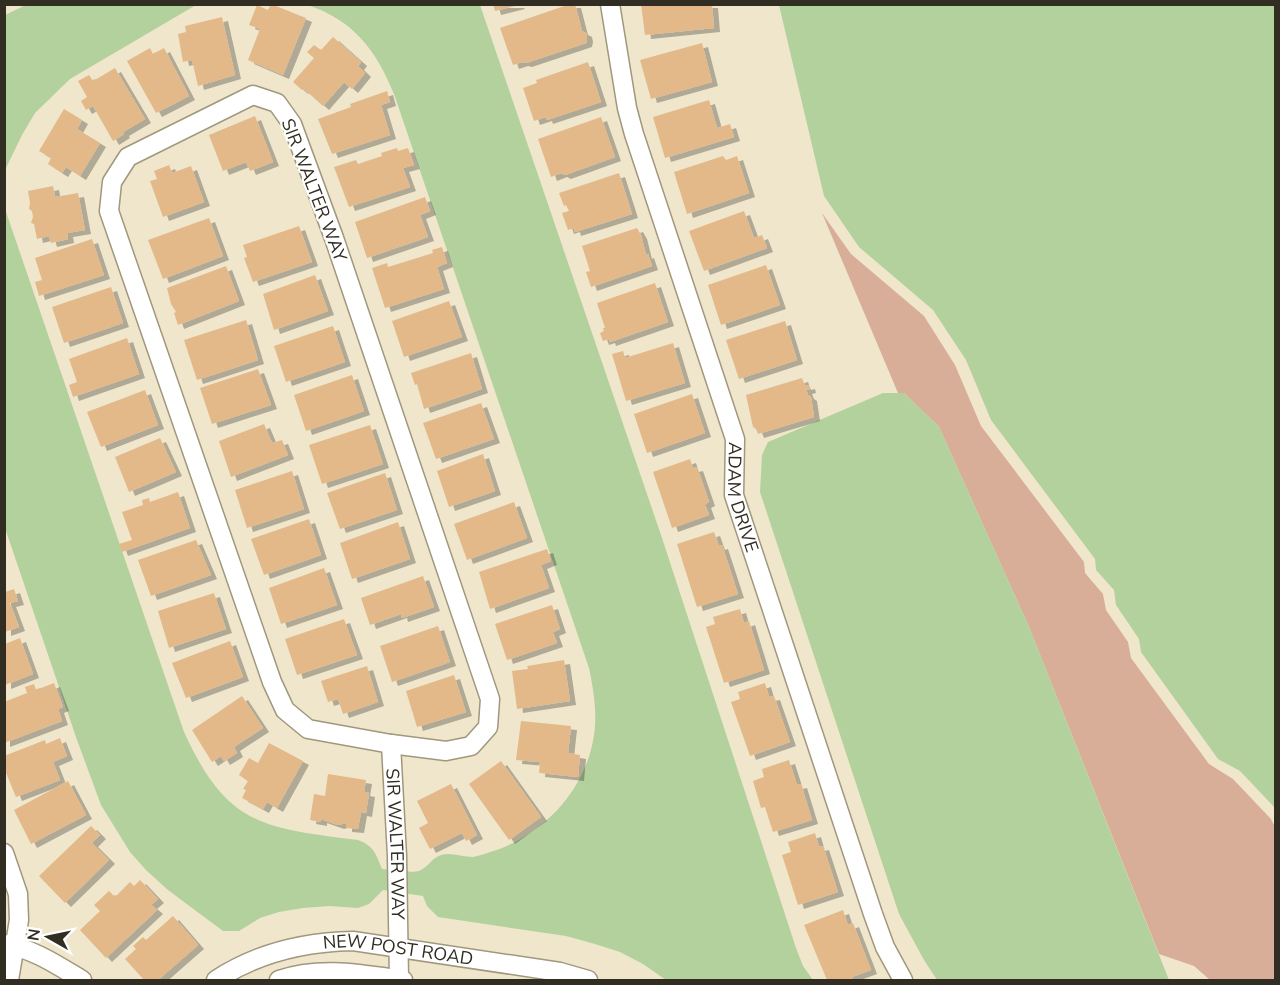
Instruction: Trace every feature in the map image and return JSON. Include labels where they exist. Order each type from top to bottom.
[{"type":"street","name":"ADAM DRIVE","points":[[610,4],[627,108],[634,134],[735,439],[734,495],[873,914],[885,947],[903,981]]},
{"type":"street","name":"SIR WALTER WAY","points":[[253,95],[277,104],[292,124],[334,238],[490,699],[488,727],[471,747],[446,751],[391,744],[308,729],[285,710],[272,682],[110,211],[112,182],[128,157],[253,95]]},
{"type":"street","name":"SIR WALTER WAY","points":[[391,744],[401,980]]},
{"type":"street","points":[[4,853],[18,894],[19,920],[10,945],[9,981]]},
{"type":"street","name":"NEW POST ROAD","points":[[216,981],[251,960],[275,951],[301,945],[353,941],[560,972],[588,981]]},
{"type":"street","points":[[10,945],[45,957],[82,981]]},
{"type":"street","name":"NEW POST ROAD","points":[[279,981],[321,972],[352,973],[401,980]]},
{"type":"shaded area","points":[[28,4],[196,5],[70,79],[35,113],[5,170],[5,15]]},
{"type":"shaded area","points":[[308,5],[480,5],[662,538],[796,948],[803,966],[813,980],[666,980],[620,952],[595,944],[566,936],[438,917],[427,906],[423,896],[383,890],[369,904],[358,908],[329,906],[279,912],[260,918],[239,931],[223,931],[168,890],[146,870],[130,852],[101,805],[5,528],[4,206],[184,732],[216,787],[233,804],[252,817],[273,825],[358,840],[374,851],[382,869],[419,871],[441,855],[473,857],[509,845],[526,836],[557,810],[569,795],[588,760],[593,741],[595,704],[589,668],[394,94],[379,64],[362,39],[338,19]]},
{"type":"shaded area","points":[[779,5],[1275,5],[1275,808],[1240,771],[1218,759],[1141,652],[1139,639],[1116,605],[1114,590],[1096,570],[1095,559],[991,420],[966,360],[933,310],[859,247],[824,196]]},
{"type":"shaded area","points":[[822,213],[851,254],[924,316],[955,365],[981,426],[1084,562],[1085,573],[1103,594],[1106,610],[1128,642],[1131,658],[1209,764],[1233,779],[1271,819],[1276,829],[1275,980],[1210,980],[1194,966],[1159,954],[1029,627],[939,427],[904,393],[898,393]]},
{"type":"shaded area","points":[[883,393],[904,393],[939,427],[1029,627],[1169,980],[937,980],[899,914],[760,492],[762,455],[768,442]]},
{"type":"building","points":[[271,4],[306,18],[283,75],[248,60],[260,29],[249,25],[257,5],[268,10]]},
{"type":"building","points":[[493,4],[518,4],[519,5],[495,11]]},
{"type":"building","points":[[575,4],[582,31],[586,33],[586,43],[526,63],[513,65],[500,28]]},
{"type":"building","points":[[641,4],[712,4],[714,28],[645,35]]},
{"type":"building","points":[[222,17],[235,75],[198,86],[192,60],[183,62],[178,34],[186,32],[185,26]]},
{"type":"building","points":[[333,37],[361,62],[358,66],[365,73],[352,89],[344,82],[323,106],[293,82],[314,58],[307,52],[314,45],[321,50]]},
{"type":"building","points":[[702,43],[712,82],[651,99],[640,60]]},
{"type":"building","points":[[150,48],[153,54],[164,48],[189,96],[156,113],[127,61]]},
{"type":"building","points":[[588,62],[601,102],[547,120],[546,117],[534,121],[523,88],[537,83],[536,80]]},
{"type":"building","points":[[115,68],[145,119],[113,141],[93,106],[86,110],[81,101],[87,97],[78,81],[89,75],[93,81]]},
{"type":"building","points":[[387,91],[390,102],[381,105],[390,135],[332,154],[318,119],[351,107],[350,104]]},
{"type":"building","points":[[709,100],[717,128],[730,124],[734,137],[665,158],[653,117]]},
{"type":"building","points":[[64,109],[82,120],[77,129],[100,143],[80,176],[66,167],[62,173],[48,164],[51,158],[39,151]]},
{"type":"building","points":[[255,116],[273,162],[250,171],[246,162],[223,171],[209,135]]},
{"type":"building","points":[[601,117],[615,157],[565,175],[561,173],[551,177],[538,139]]},
{"type":"building","points":[[397,148],[398,151],[408,148],[414,165],[403,168],[410,187],[349,207],[334,167],[356,160],[358,164]]},
{"type":"building","points":[[723,156],[726,160],[737,156],[749,193],[687,214],[674,172]]},
{"type":"building","points":[[169,165],[172,173],[191,166],[204,202],[163,217],[150,181],[157,179],[154,171]]},
{"type":"building","points":[[619,173],[632,214],[575,232],[574,228],[568,230],[562,213],[569,211],[566,205],[564,206],[559,193]]},
{"type":"building","points":[[53,186],[55,197],[78,193],[85,230],[67,233],[68,239],[51,243],[49,236],[37,239],[34,224],[31,223],[33,217],[29,209],[28,191]]},
{"type":"building","points":[[425,197],[430,211],[420,215],[428,237],[367,258],[355,222]]},
{"type":"building","points":[[744,211],[754,238],[762,235],[767,248],[704,271],[689,231]]},
{"type":"building","points":[[209,218],[223,256],[163,279],[148,240]]},
{"type":"building","points":[[299,226],[312,262],[253,282],[244,258],[247,257],[243,245]]},
{"type":"building","points":[[637,228],[652,266],[591,287],[586,272],[590,271],[582,246]]},
{"type":"building","points":[[92,239],[104,275],[39,296],[35,282],[42,280],[35,258]]},
{"type":"building","points":[[442,247],[447,263],[437,267],[444,289],[385,308],[372,268],[387,263],[388,267],[433,253],[432,250]]},
{"type":"building","points":[[766,265],[780,305],[721,325],[708,285]]},
{"type":"building","points":[[226,266],[239,301],[178,325],[167,288]]},
{"type":"building","points":[[315,275],[328,311],[274,330],[263,294]]},
{"type":"building","points":[[655,283],[668,322],[610,342],[609,339],[603,341],[600,333],[605,328],[597,303]]},
{"type":"building","points":[[111,287],[123,323],[64,343],[52,307]]},
{"type":"building","points":[[449,301],[462,337],[404,357],[392,321]]},
{"type":"building","points":[[246,320],[258,360],[197,380],[184,340]]},
{"type":"building","points":[[785,321],[797,360],[739,379],[726,340]]},
{"type":"building","points":[[333,326],[345,362],[286,382],[274,346]]},
{"type":"building","points":[[127,338],[139,374],[73,397],[69,385],[77,382],[69,359]]},
{"type":"building","points":[[673,343],[685,383],[626,401],[612,354],[623,351],[625,358]]},
{"type":"building","points":[[471,353],[482,389],[424,409],[417,384],[415,385],[411,373]]},
{"type":"building","points":[[258,369],[271,405],[212,424],[200,388]]},
{"type":"building","points":[[352,375],[364,411],[306,431],[294,395]]},
{"type":"building","points":[[802,378],[805,386],[809,385],[810,389],[806,390],[811,397],[814,417],[758,434],[753,427],[746,395]]},
{"type":"building","points":[[145,390],[158,425],[101,447],[87,412]]},
{"type":"building","points":[[692,394],[705,433],[647,453],[634,414]]},
{"type":"building","points":[[481,403],[494,439],[436,459],[423,423]]},
{"type":"building","points":[[264,424],[272,443],[282,440],[288,455],[231,477],[219,441]]},
{"type":"building","points":[[370,425],[383,464],[322,484],[309,445]]},
{"type":"building","points":[[160,438],[176,472],[129,492],[115,457]]},
{"type":"building","points":[[483,454],[495,491],[449,507],[437,471]]},
{"type":"building","points":[[690,459],[693,468],[697,467],[709,502],[705,504],[709,515],[672,528],[653,472]]},
{"type":"building","points":[[292,471],[304,509],[247,528],[235,490]]},
{"type":"building","points":[[385,473],[397,510],[340,529],[327,493]]},
{"type":"building","points":[[178,492],[190,528],[122,552],[119,544],[132,540],[122,512],[143,505],[142,500],[149,498],[150,502]]},
{"type":"building","points":[[514,502],[527,538],[467,560],[454,524]]},
{"type":"building","points":[[309,519],[321,555],[264,575],[251,539]]},
{"type":"building","points":[[398,522],[410,559],[352,579],[340,543]]},
{"type":"building","points":[[714,532],[719,546],[722,545],[738,594],[697,607],[677,544]]},
{"type":"building","points":[[196,540],[211,575],[151,596],[138,560]]},
{"type":"building","points":[[547,549],[551,561],[541,565],[549,588],[490,609],[479,572]]},
{"type":"building","points":[[324,568],[337,605],[281,624],[269,588]]},
{"type":"building","points":[[423,576],[434,607],[402,618],[401,614],[370,625],[361,598]]},
{"type":"building","points":[[14,589],[18,601],[10,603],[19,627],[5,632],[5,592]]},
{"type":"building","points":[[214,593],[226,629],[169,648],[158,611]]},
{"type":"building","points":[[552,605],[560,629],[553,632],[557,643],[507,660],[495,624]]},
{"type":"building","points":[[740,609],[744,623],[749,621],[764,670],[724,683],[706,627],[715,624],[713,617]]},
{"type":"building","points":[[344,619],[357,655],[297,675],[285,639]]},
{"type":"building","points":[[438,626],[450,662],[392,682],[380,646]]},
{"type":"building","points":[[20,638],[33,674],[5,685],[5,644]]},
{"type":"building","points":[[230,641],[243,677],[186,698],[172,663]]},
{"type":"building","points":[[564,660],[570,701],[517,709],[512,671]]},
{"type":"building","points":[[367,666],[378,702],[343,714],[338,699],[328,702],[321,681]]},
{"type":"building","points":[[454,675],[466,712],[417,727],[406,691]]},
{"type":"building","points":[[54,683],[63,707],[58,709],[62,721],[4,743],[4,702],[27,693],[25,687],[34,684],[36,690]]},
{"type":"building","points":[[765,683],[769,697],[774,696],[790,742],[750,756],[731,702],[740,699],[738,692]]},
{"type":"building","points":[[242,696],[263,728],[234,747],[237,753],[224,761],[221,756],[212,762],[192,730]]},
{"type":"building","points":[[521,721],[571,726],[568,753],[580,755],[578,777],[539,773],[540,762],[516,760]]},
{"type":"building","points":[[60,738],[67,756],[53,762],[60,780],[16,797],[4,768],[4,756],[45,740],[46,744]]},
{"type":"building","points":[[269,743],[303,761],[277,808],[267,802],[263,809],[242,798],[246,790],[243,789],[248,781],[239,775],[249,758],[258,763]]},
{"type":"building","points":[[789,760],[797,785],[801,784],[812,820],[773,832],[765,807],[761,808],[753,781],[764,777],[762,769]]},
{"type":"building","points":[[501,761],[541,817],[509,840],[469,784]]},
{"type":"building","points":[[328,774],[366,780],[364,792],[369,793],[366,813],[361,812],[358,829],[346,828],[346,823],[338,825],[321,819],[321,822],[310,820],[314,794],[325,796]]},
{"type":"building","points":[[68,781],[86,815],[31,844],[14,810]]},
{"type":"building","points":[[451,784],[477,835],[466,841],[462,833],[430,849],[419,828],[428,823],[417,801]]},
{"type":"building","points":[[91,826],[100,835],[92,843],[109,860],[65,903],[39,876]]},
{"type":"building","points":[[815,833],[819,847],[823,846],[838,892],[798,905],[782,855],[791,852],[788,842]]},
{"type":"building","points":[[140,880],[158,899],[151,905],[157,910],[106,958],[80,930],[100,911],[94,905],[109,891],[115,897],[130,882],[134,886]]},
{"type":"building","points":[[843,910],[848,925],[853,923],[871,970],[852,977],[853,980],[827,980],[804,925]]},
{"type":"building","points":[[173,916],[198,945],[158,980],[144,980],[125,959],[136,949],[133,946],[143,937],[146,940]]}]
